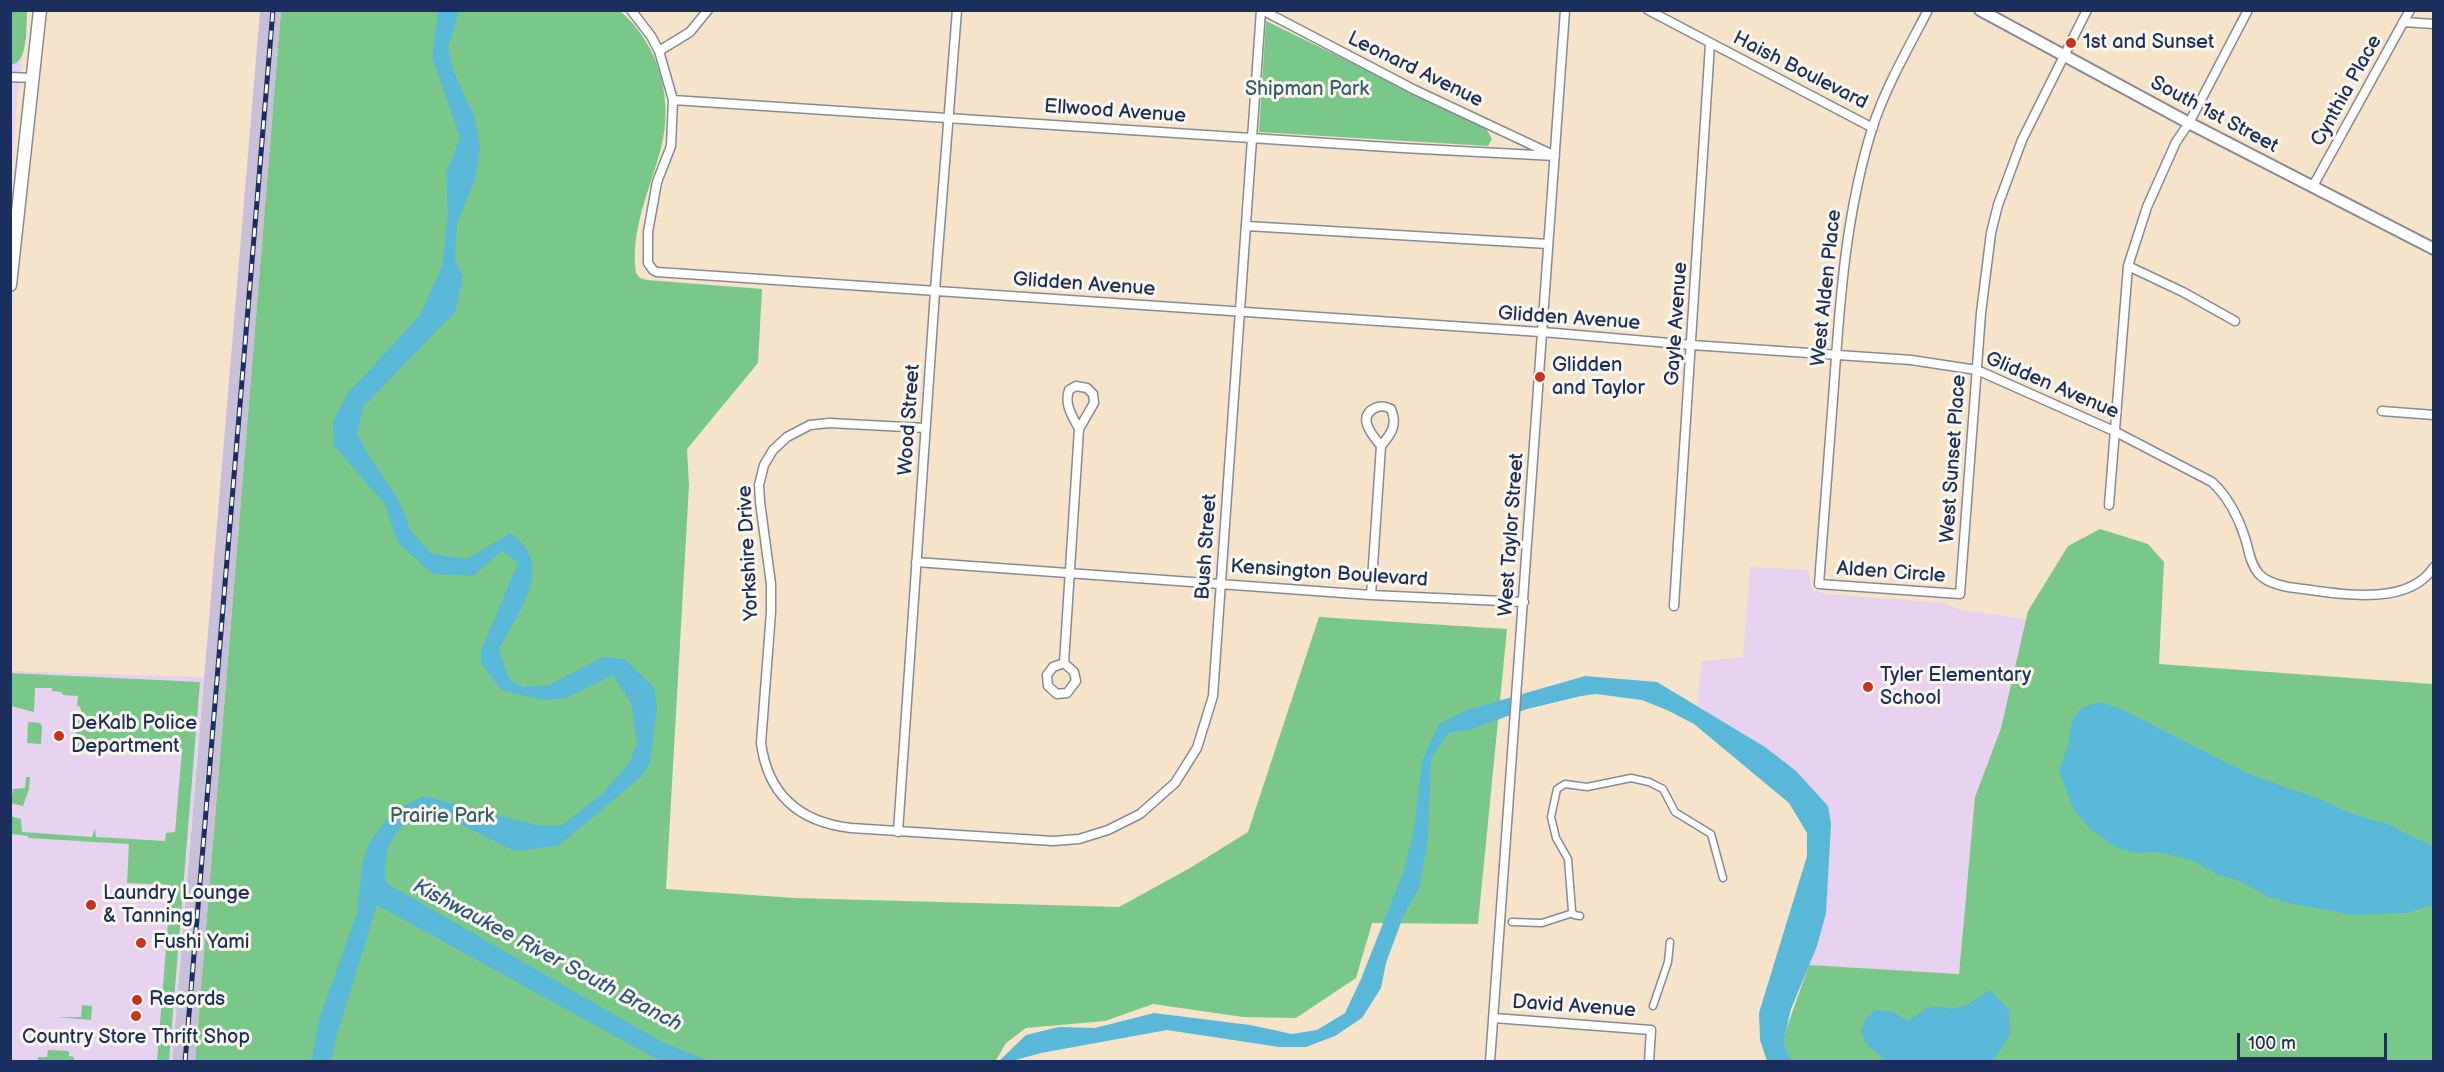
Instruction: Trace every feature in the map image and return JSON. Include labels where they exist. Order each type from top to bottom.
[{"type":"main road","points":[[10,285],[40,10]]},
{"type":"street","points":[[632,10],[659,51],[673,100]]},
{"type":"street","points":[[659,51],[690,32],[708,10]]},
{"type":"street","name":"Wood Street","points":[[898,832],[925,428],[957,10]]},
{"type":"street","name":"Bush Street","points":[[898,832],[1061,841],[1089,837],[1108,830],[1146,810],[1167,791],[1184,770],[1197,748],[1213,696],[1261,10]]},
{"type":"street","name":"Leonard Avenue","points":[[1261,10],[1415,90],[1555,156]]},
{"type":"street","name":"West Taylor Street","points":[[1490,1062],[1565,10]]},
{"type":"street","name":"Haish Boulevard","points":[[1648,10],[1873,128]]},
{"type":"street","name":"West Alden Place","points":[[1819,584],[1836,355],[1846,243],[1852,211],[1873,128],[1899,66],[1928,10]]},
{"type":"street","name":"South 1st Street","points":[[1980,10],[2189,123],[2433,249]]},
{"type":"street","name":"West Sunset Place","points":[[1963,558],[1986,264],[1998,205],[2022,140],[2087,10]]},
{"type":"street","points":[[2109,505],[2128,266],[2147,207],[2176,142],[2189,123],[2248,10]]},
{"type":"street","name":"Cynthia Place","points":[[2313,186],[2410,10]]},
{"type":"street","points":[[2403,22],[2433,24]]},
{"type":"street","name":"Gayle Avenue","points":[[1674,606],[1710,44]]},
{"type":"street","points":[[10,77],[32,78]]},
{"type":"street","name":"Ellwood Avenue","points":[[673,100],[1555,156]]},
{"type":"street","name":"Glidden Avenue","points":[[673,100],[671,146],[657,182],[651,213],[647,250],[648,263],[653,270],[1911,360],[1977,370],[2114,431],[2201,474],[2222,491],[2236,514],[2252,562],[2261,576],[2273,584],[2365,594],[2397,592],[2414,586],[2426,577],[2433,567]]},
{"type":"street","points":[[1247,226],[1548,244]]},
{"type":"street","points":[[2128,266],[2183,292],[2235,321]]},
{"type":"street","points":[[1064,663],[1078,429],[1094,403],[1093,394],[1087,388],[1076,386],[1069,390],[1066,399],[1078,429]]},
{"type":"street","points":[[1371,595],[1381,446],[1394,427],[1395,418],[1391,409],[1384,406],[1369,411],[1366,421],[1381,446]]},
{"type":"street","points":[[2382,411],[2433,415]]},
{"type":"street","name":"Yorkshire Drive","points":[[898,832],[836,826],[810,818],[786,801],[770,777],[761,742],[771,603],[759,485],[764,465],[773,450],[787,437],[810,425],[829,423],[925,428]]},
{"type":"street","name":"Alden Circle","points":[[1819,584],[1960,594],[1963,558]]},
{"type":"street","name":"Kensington Boulevard","points":[[916,562],[1371,595],[1524,602]]},
{"type":"street","points":[[1580,916],[1574,915],[1570,903],[1569,859],[1556,838],[1551,817],[1557,789],[1565,784],[1587,787],[1631,778],[1649,782],[1663,789],[1675,812],[1711,834],[1723,878]]},
{"type":"street","points":[[1512,922],[1542,923],[1573,913]]},
{"type":"street","points":[[1653,1006],[1668,962],[1670,942]]},
{"type":"street","name":"David Avenue","points":[[1494,1018],[1651,1030],[1649,1062]]},
{"type":"shaded area","points":[[11,11],[26,11],[11,167]]},
{"type":"shaded area","points":[[260,11],[281,11],[195,1061],[172,1062]]},
{"type":"shaded area","points":[[1750,567],[1808,570],[1812,590],[1827,594],[1942,603],[1961,610],[2026,619],[2001,728],[1975,797],[1959,974],[1809,965],[1826,913],[1803,778],[1765,747],[1697,706],[1702,661],[1743,657]]},
{"type":"shaded area","points":[[11,671],[204,677],[172,1061],[11,1062]]},
{"type":"green space","points":[[10,11],[27,11],[24,51],[17,62],[11,65]]},
{"type":"green space","name":"Prairie Park","points":[[281,11],[620,11],[645,39],[654,56],[664,92],[666,111],[661,148],[638,225],[636,273],[640,278],[647,280],[762,289],[758,363],[687,449],[689,485],[666,889],[795,898],[1119,907],[1190,868],[1248,832],[1319,617],[1507,629],[1478,924],[1372,923],[1356,978],[1296,1018],[1243,1017],[1153,1004],[1105,1021],[1026,1028],[1006,1043],[995,1062],[195,1062]]},
{"type":"green space","name":"Shipman Park","points":[[1266,21],[1486,128],[1492,139],[1488,146],[1259,132]]},
{"type":"green space","points":[[2100,529],[2148,544],[2164,562],[2159,664],[2433,684],[2433,1061],[1790,1060],[1784,1044],[1786,1030],[1809,965],[1959,974],[1975,797],[2001,728],[2028,611],[2068,546]]},
{"type":"green space","points":[[11,673],[200,682],[169,1061],[157,1061],[171,885],[127,883],[129,844],[28,838],[28,836],[11,834],[10,816],[21,819],[22,832],[92,837],[95,828],[96,837],[165,841],[166,833],[175,832],[182,751],[162,748],[159,751],[106,748],[106,743],[75,747],[77,718],[83,718],[80,707],[77,706],[78,696],[63,695],[61,692],[52,691],[52,688],[35,688],[34,712],[11,706]]},
{"type":"green space","points":[[28,722],[40,723],[42,726],[41,744],[27,743]]},
{"type":"green space","points":[[26,777],[30,777],[29,789],[23,806],[11,803],[13,789],[25,788]]},
{"type":"green space","points":[[82,1005],[92,1006],[91,1020],[57,1017],[81,1017]]},
{"type":"green space","points":[[48,1050],[69,1051],[69,1056],[74,1057],[74,1061],[38,1061],[38,1057],[47,1057]]},
{"type":"water","points":[[438,11],[459,11],[448,48],[454,72],[474,116],[480,146],[475,180],[457,224],[455,260],[463,276],[455,312],[363,407],[357,433],[366,451],[398,499],[411,531],[432,554],[467,559],[510,533],[524,546],[531,559],[530,589],[499,649],[509,679],[523,687],[549,685],[603,657],[624,659],[654,687],[657,708],[650,762],[642,776],[558,846],[514,851],[446,817],[414,815],[398,831],[390,844],[386,861],[386,883],[662,1042],[709,1061],[663,1061],[649,1055],[377,905],[331,1061],[311,1061],[319,1019],[357,913],[362,864],[369,843],[387,819],[399,808],[424,796],[536,825],[562,825],[602,794],[629,763],[637,744],[631,703],[613,675],[566,698],[542,700],[501,690],[481,663],[481,650],[518,563],[502,551],[473,576],[433,574],[398,543],[384,503],[334,446],[333,421],[349,392],[420,315],[442,267],[448,213],[446,173],[460,138],[432,57]]},
{"type":"water","points":[[1585,676],[1657,682],[1765,747],[1796,771],[1828,806],[1831,824],[1826,913],[1817,946],[1791,1009],[1786,1030],[1784,1044],[1791,1061],[1767,1061],[1760,1040],[1759,1013],[1807,856],[1807,833],[1789,803],[1694,724],[1642,700],[1596,694],[1527,709],[1469,730],[1448,733],[1431,759],[1428,838],[1420,886],[1403,917],[1386,963],[1381,988],[1362,1018],[1335,1036],[1306,1047],[1279,1047],[1167,1030],[998,1062],[1026,1035],[1059,1027],[1095,1028],[1154,1013],[1250,1025],[1292,1034],[1317,1030],[1345,1013],[1361,979],[1404,870],[1414,829],[1422,761],[1439,724],[1467,710]]},
{"type":"water","points":[[2099,702],[2119,708],[2249,774],[2325,801],[2347,812],[2390,825],[2433,845],[2433,905],[2406,913],[2353,915],[2293,904],[2266,896],[2242,882],[2216,874],[2194,861],[2159,852],[2136,853],[2115,847],[2089,828],[2073,809],[2059,770],[2068,745],[2072,721],[2081,708]]},
{"type":"water","points":[[1990,990],[2009,1010],[2010,1035],[1993,1061],[1886,1061],[1866,1044],[1861,1031],[1865,1020],[1875,1010],[1893,1012],[1908,1021],[1927,1008],[1940,1006],[1951,1009],[1965,1006]]},
{"type":"railway","points":[[185,1062],[273,10]]},
{"type":"place","name":"1st and Sunset","points":[[2071,43]]},
{"type":"place","name":"Glidden and Taylor","points":[[1540,377]]},
{"type":"place","name":"Tyler Elementary School","points":[[1868,687]]},
{"type":"place","name":"DeKalb Police Department","points":[[59,736]]},
{"type":"place","name":"Laundry Lounge & Tanning","points":[[91,905]]},
{"type":"place","name":"Fushi Yami","points":[[141,943]]},
{"type":"place","name":"Records","points":[[137,1000]]},
{"type":"place","name":"Country Store Thrift Shop","points":[[136,1016]]},
{"type":"water label","name":"Kishwaukee River South Branch","points":[[547,956]]}]
